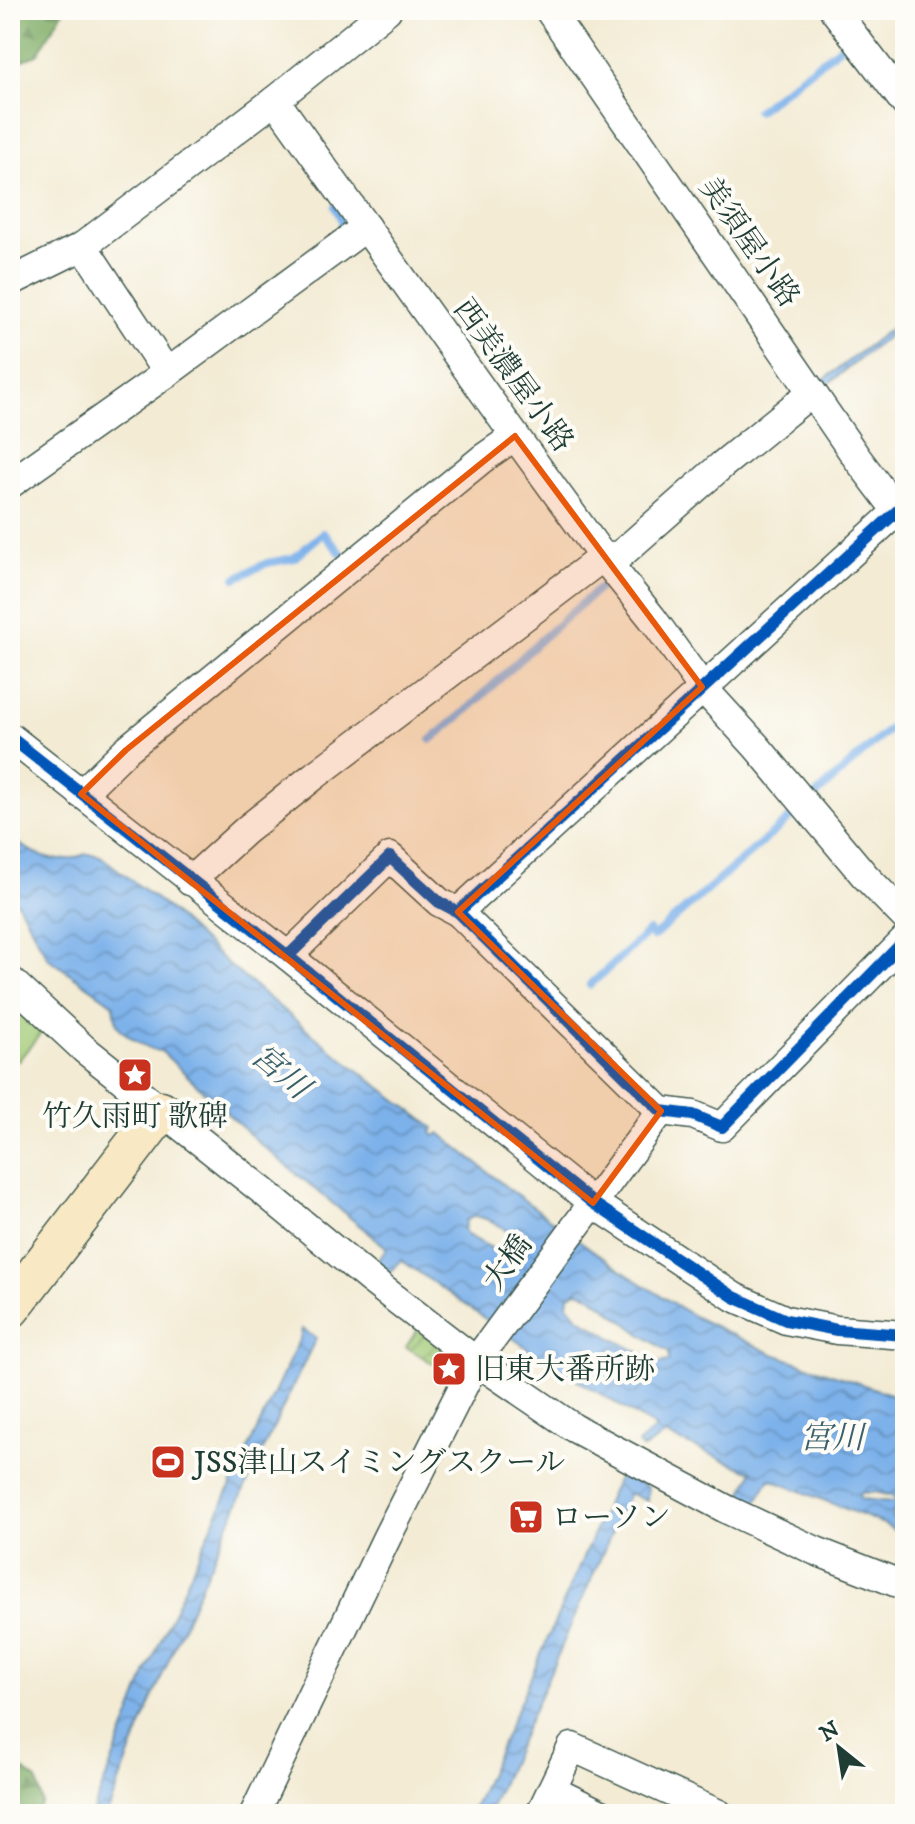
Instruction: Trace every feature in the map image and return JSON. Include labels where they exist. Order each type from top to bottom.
[{"type":"street","points":[[10,282],[83,246],[275,100],[387,10]]},
{"type":"street","name":"美須屋小路","points":[[549,10],[857,458],[901,507]]},
{"type":"street","points":[[834,10],[905,103]]},
{"type":"street","name":"西美濃屋小路","points":[[275,100],[603,557],[702,687],[865,876],[905,917]]},
{"type":"street","points":[[10,484],[366,227]]},
{"type":"street","points":[[83,246],[167,373]]},
{"type":"street","points":[[190,881],[246,830],[314,776],[603,557],[620,555],[722,465],[812,392]]},
{"type":"street","points":[[81,794],[126,750],[482,459],[515,436]]},
{"type":"street","points":[[458,912],[901,507]]},
{"type":"street","points":[[10,737],[288,956],[593,1203],[734,1297],[786,1320],[837,1330],[905,1335]]},
{"type":"street","points":[[288,956],[390,857],[439,902],[458,912],[661,1111],[693,1115],[722,1127],[905,940]]},
{"type":"street","points":[[10,980],[84,1049],[371,1280],[476,1361],[574,1428],[728,1510],[816,1551],[905,1586]]},
{"type":"street","points":[[10,1308],[161,1111]]},
{"type":"street","name":"大橋","points":[[254,1814],[387,1537],[476,1361],[661,1111]]},
{"type":"street","points":[[816,1551],[905,1603]]},
{"type":"street","points":[[601,1814],[546,1802],[572,1747],[712,1808]]},
{"type":"highlighted area","points":[[515,436],[702,687],[458,912],[661,1111],[593,1203],[81,794],[126,750]]},
{"type":"green space","points":[[10,10],[64,10],[37,55],[10,65]]},
{"type":"green space","points":[[10,994],[46,1027],[18,1061],[10,1054]]},
{"type":"green space","points":[[418,1329],[453,1357],[447,1372],[406,1347]]},
{"type":"green space","points":[[21,1768],[37,1780],[42,1802],[36,1814],[10,1814],[10,1772]]},
{"type":"water","points":[[905,317],[905,323],[819,391],[817,385]]},
{"type":"water","name":"宮川","points":[[10,839],[38,855],[53,859],[87,854],[100,856],[165,906],[230,966],[334,1052],[434,1128],[432,1133],[435,1136],[440,1133],[505,1186],[628,1275],[695,1317],[773,1354],[905,1399],[905,1508],[894,1511],[892,1517],[905,1526],[905,1535],[770,1479],[753,1507],[740,1500],[752,1472],[666,1435],[642,1449],[638,1444],[656,1428],[537,1355],[401,1260],[390,1272],[377,1262],[387,1248],[259,1143],[161,1051],[143,1045],[124,1032],[117,1023],[113,1004],[48,958],[17,902],[10,899]],"holes":[[[475,1216],[491,1221],[511,1235],[525,1254],[521,1264],[467,1235],[464,1229],[466,1220]],[[577,1291],[588,1294],[669,1352],[669,1361],[659,1363],[577,1316],[568,1305],[569,1295]],[[874,1492],[892,1496],[897,1501],[860,1499],[860,1493]]]},
{"type":"water","points":[[302,1329],[316,1338],[206,1574],[107,1814],[92,1814],[148,1669]]},
{"type":"water","points":[[620,1473],[648,1487],[647,1501],[629,1493],[488,1814],[471,1814]]},
{"type":"waterway","points":[[757,111],[848,41]]},
{"type":"waterway","points":[[335,207],[341,220],[338,234]]},
{"type":"waterway","points":[[236,578],[267,563],[294,558],[323,533],[348,561]]},
{"type":"waterway","points":[[431,740],[611,578]]},
{"type":"waterway","points":[[814,797],[905,715]]},
{"type":"waterway","points":[[590,985],[649,931],[653,937],[797,812]]},
{"type":"cycle path","points":[[458,912],[905,504]]},
{"type":"cycle path","points":[[10,737],[288,956],[593,1203],[734,1297],[786,1320],[837,1330],[905,1335]]},
{"type":"cycle path","points":[[288,956],[390,857],[439,902],[458,912],[661,1111],[693,1115],[722,1127],[905,940]]},
{"type":"place","name":"竹久雨町 歌碑","points":[[135,1075]]},
{"type":"place","name":"旧東大番所跡","points":[[449,1369]]},
{"type":"place","name":"JSS津山スイミングスクール","points":[[168,1462]]},
{"type":"place","name":"ローソン","points":[[526,1517]]}]
